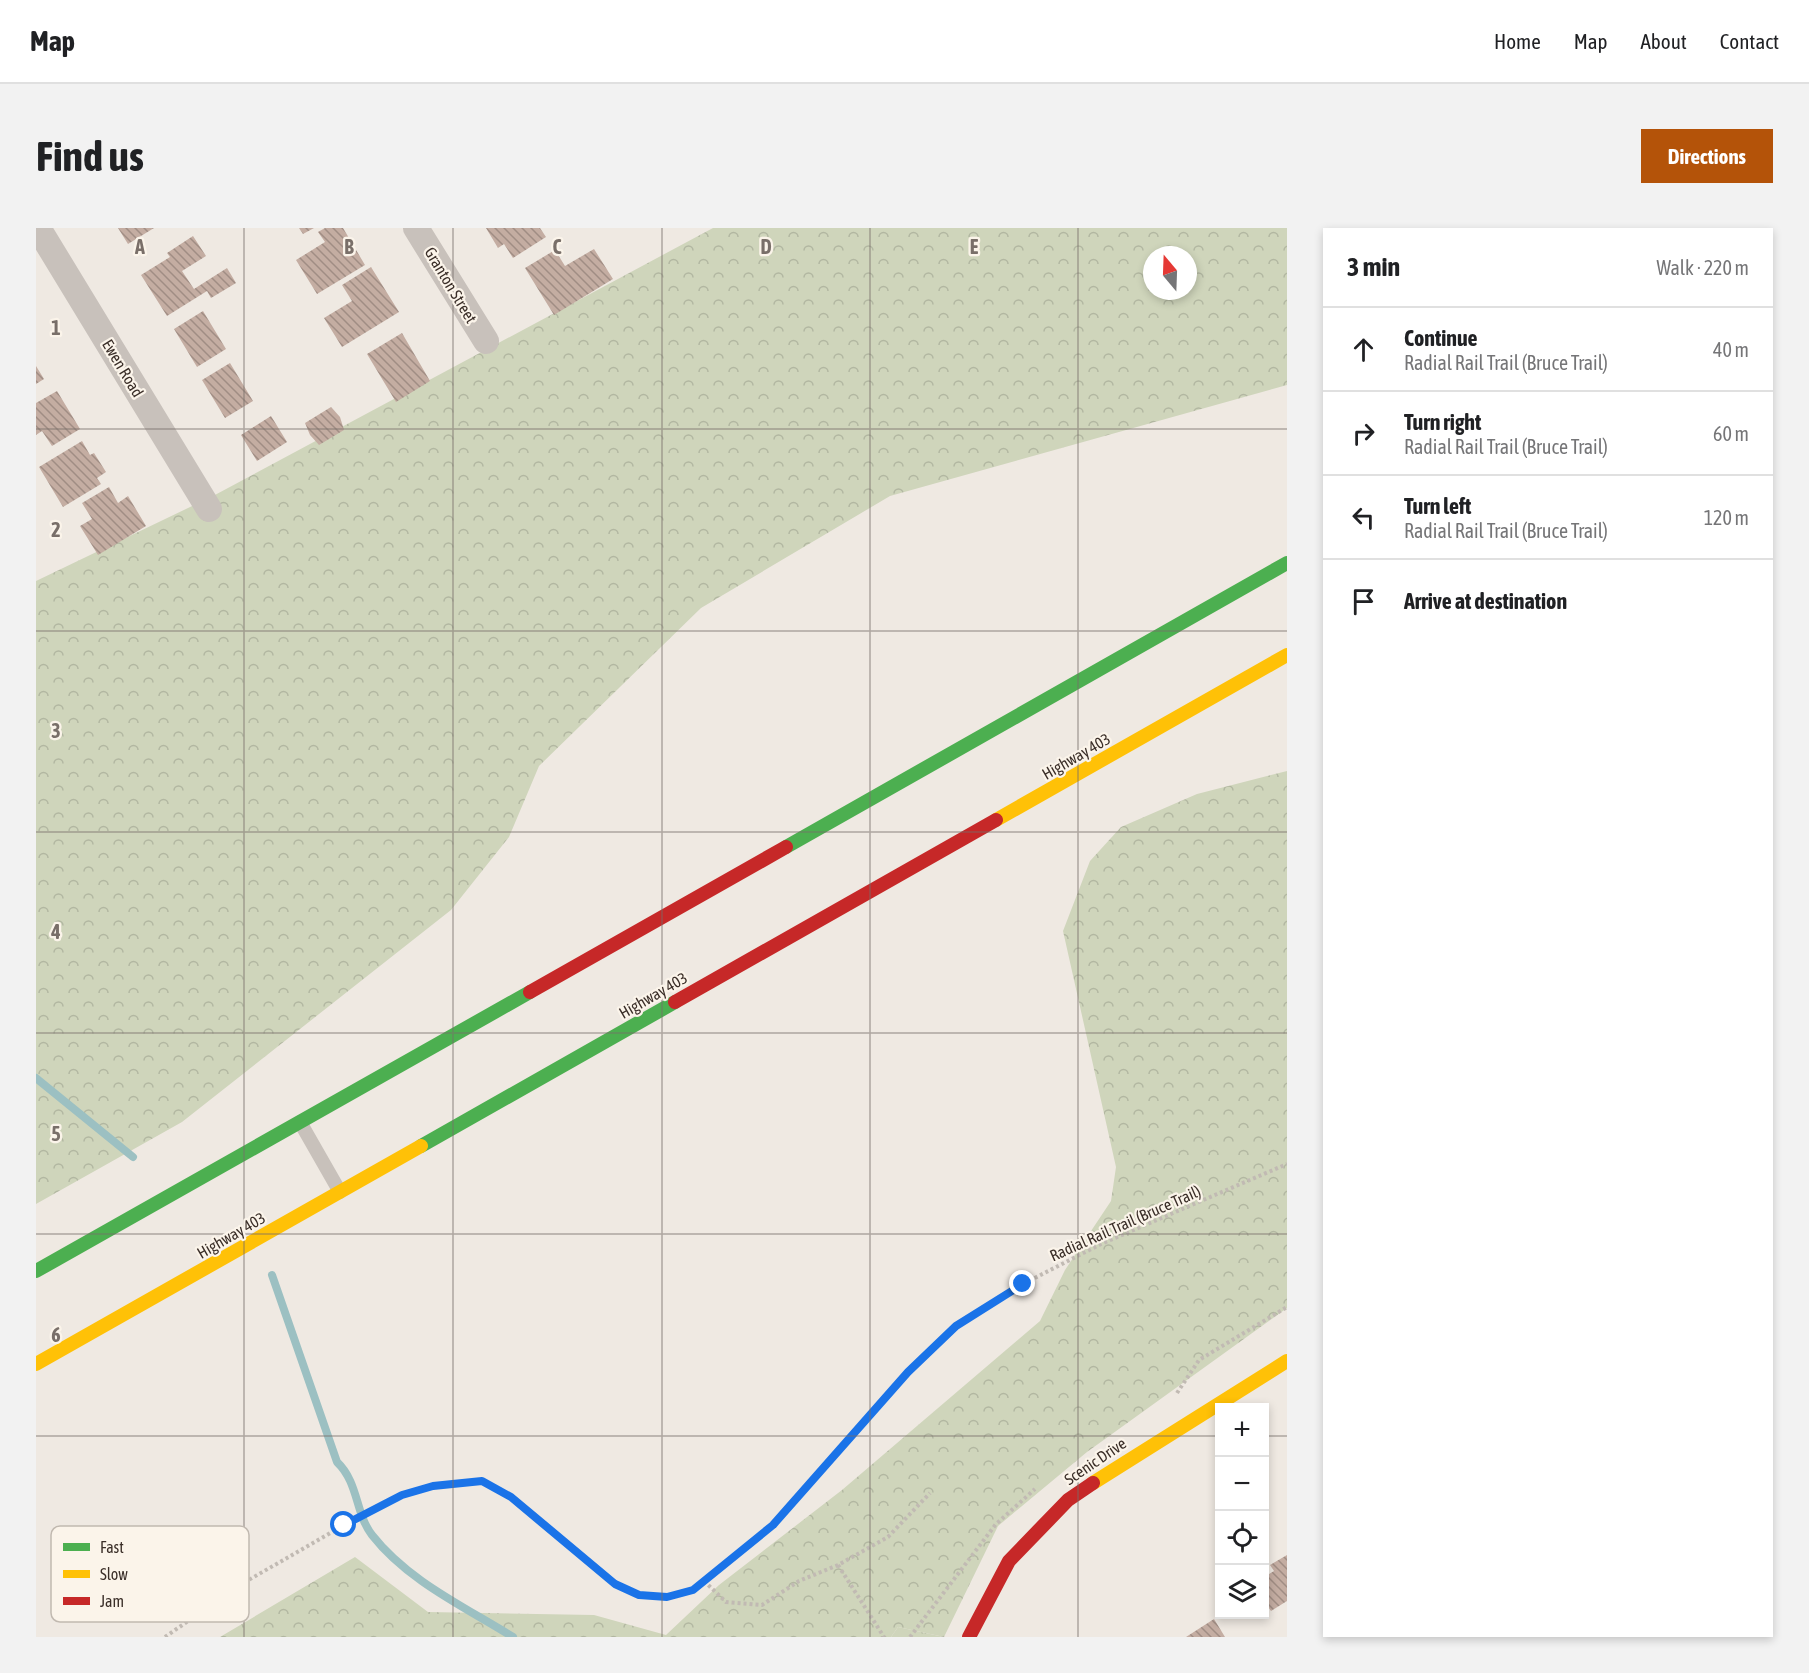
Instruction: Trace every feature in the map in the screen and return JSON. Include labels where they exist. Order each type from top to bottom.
[{"type":"main road","points":[[36,1271],[1287,563]]},
{"type":"main road","name":"Highway 403","points":[[36,1364],[1287,655]]},
{"type":"main road","name":"Scenic Drive","points":[[969,1637],[1009,1561],[1068,1500],[1123,1462],[1287,1361]]},
{"type":"street","name":"Ewen Road","points":[[38,228],[209,508]]},
{"type":"street","name":"Granton Street","points":[[417,228],[486,341]]},
{"type":"lane","points":[[300,1122],[340,1192]]},
{"type":"path","name":"Radial Rail Trail (Bruce Trail)","points":[[249,1579],[402,1495],[448,1484],[482,1481],[511,1497],[615,1584],[639,1595],[667,1597],[693,1590],[773,1525],[908,1372],[956,1326],[1023,1284],[1101,1244],[1287,1164]]},
{"type":"path","points":[[704,1581],[726,1602],[762,1605],[799,1581],[838,1565],[888,1538],[930,1493]]},
{"type":"path","points":[[838,1565],[884,1637]]},
{"type":"path","name":"Radial Rail Trail (Bruce Trail)","points":[[165,1637],[186,1622]]},
{"type":"green space","points":[[713,228],[1287,228],[1287,385],[890,496],[701,608],[539,766],[509,837],[451,910],[182,1122],[36,1204],[36,581],[213,496]]},
{"type":"green space","points":[[1287,771],[1287,1308],[1087,1452],[998,1526],[944,1637],[898,1627],[891,1637],[220,1637],[249,1622],[249,1620],[355,1557],[428,1612],[594,1615],[666,1635],[719,1585],[842,1490],[1040,1321],[1065,1270],[1111,1201],[1116,1167],[1063,931],[1090,861],[1121,827],[1197,794]]},
{"type":"green space","points":[[898,1627],[944,1637],[891,1637]]},
{"type":"building","points":[[118,228],[154,228],[128,244]]},
{"type":"building","points":[[299,228],[314,228],[303,234]]},
{"type":"building","points":[[325,228],[343,228],[365,265],[317,294],[296,260],[325,242],[318,232]]},
{"type":"building","points":[[486,228],[540,228],[546,237],[513,258],[504,244],[498,248]]},
{"type":"building","points":[[193,236],[206,256],[182,271],[194,289],[227,268],[236,283],[211,298],[207,291],[167,316],[141,275],[170,257],[167,253]]},
{"type":"building","points":[[594,249],[613,279],[554,315],[525,268],[555,250],[565,266]]},
{"type":"building","points":[[371,267],[399,312],[342,347],[324,318],[352,301],[342,285]]},
{"type":"building","points":[[203,311],[226,349],[197,367],[174,329]]},
{"type":"building","points":[[402,333],[430,381],[396,402],[367,354]]},
{"type":"building","points":[[230,363],[253,401],[225,418],[202,380]]},
{"type":"building","points":[[36,366],[44,379],[36,384]]},
{"type":"building","points":[[57,391],[80,429],[52,446],[42,431],[36,435],[36,403]]},
{"type":"building","points":[[331,407],[340,417],[344,430],[319,445],[310,435],[305,423]]},
{"type":"building","points":[[271,416],[287,442],[257,461],[241,435]]},
{"type":"building","points":[[82,441],[90,455],[94,453],[106,472],[97,478],[101,484],[63,507],[39,467]]},
{"type":"building","points":[[109,487],[118,503],[128,496],[146,526],[98,555],[80,526],[92,519],[82,503]]},
{"type":"building","points":[[1287,1555],[1287,1601],[1271,1611],[1269,1608],[1269,1574],[1274,1571],[1270,1565]]},
{"type":"building","points":[[1214,1619],[1225,1637],[1186,1637]]},
{"type":"waterway","points":[[36,1078],[133,1157]]},
{"type":"waterway","points":[[272,1275],[337,1462],[349,1479],[362,1517],[372,1535],[386,1551],[420,1580],[513,1637]]},
{"type":"traffic: fast","points":[[786,847],[1287,563]]},
{"type":"traffic: fast","points":[[36,1271],[530,992]]},
{"type":"traffic: fast","points":[[421,1146],[675,1002]]},
{"type":"traffic: slow","points":[[996,820],[1287,655]]},
{"type":"traffic: slow","points":[[36,1364],[421,1146]]},
{"type":"traffic: slow","points":[[1093,1483],[1287,1361]]},
{"type":"traffic: jam","points":[[675,1002],[996,820]]},
{"type":"traffic: jam","points":[[530,992],[786,847]]},
{"type":"traffic: jam","points":[[969,1637],[1009,1561],[1068,1500],[1093,1483]]},
{"type":"route","points":[[344,1525],[402,1495],[433,1486],[482,1481],[511,1497],[582,1554],[615,1584],[639,1595],[667,1597],[693,1590],[733,1560],[773,1525],[908,1372],[956,1326],[1023,1284]]}]
